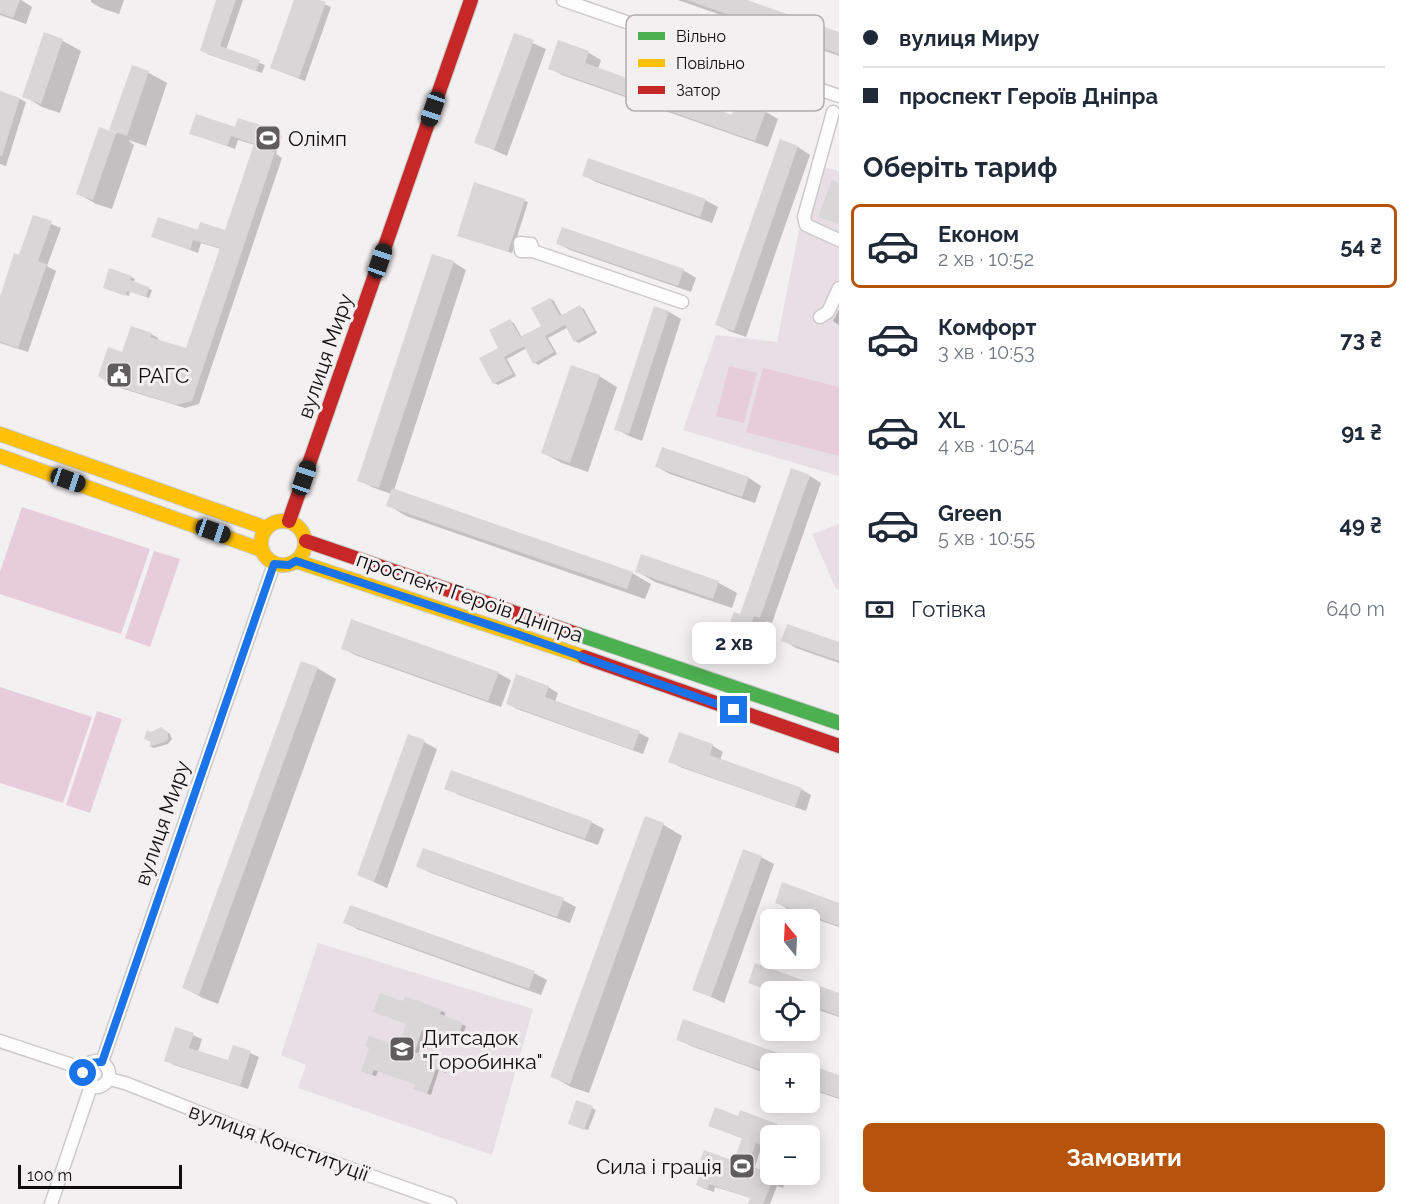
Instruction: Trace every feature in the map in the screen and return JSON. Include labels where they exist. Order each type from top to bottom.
[{"type":"street","name":"вулиця Миру","points":[[289,521],[471,0]]},
{"type":"street","points":[[563,0],[626,22]]},
{"type":"street","points":[[824,91],[839,96]]},
{"type":"street","points":[[833,112],[804,217],[806,225],[839,240]]},
{"type":"street","points":[[533,251],[682,302]]},
{"type":"street","points":[[820,317],[828,312],[839,288]]},
{"type":"street","points":[[0,434],[266,528]]},
{"type":"street","points":[[0,456],[262,550]]},
{"type":"street","points":[[289,521],[300,529],[306,542],[305,549],[296,561],[289,565],[274,564],[262,550],[261,537],[266,528],[274,523],[289,521]]},
{"type":"street","name":"проспект Героїв Дніпра","points":[[306,542],[839,723]]},
{"type":"street","name":"проспект Героїв Дніпра","points":[[296,561],[838,744]]},
{"type":"street","name":"вулиця Миру","points":[[102,1062],[274,564]]},
{"type":"street","points":[[629,673],[637,655]]},
{"type":"street","points":[[0,1041],[84,1069]]},
{"type":"street","points":[[94,1061],[102,1062],[108,1067],[109,1079],[103,1086],[91,1086],[85,1081],[84,1069],[94,1061]]},
{"type":"street","name":"вулиця Конституції","points":[[109,1079],[125,1083],[259,1136],[450,1204]]},
{"type":"street","points":[[51,1204],[91,1086]]},
{"type":"shaded area","points":[[812,164],[839,171],[839,476],[683,430],[716,335],[777,342]]},
{"type":"shaded area","points":[[729,366],[757,373],[744,423],[716,416]]},
{"type":"shaded area","points":[[763,368],[839,387],[839,456],[746,432]]},
{"type":"shaded area","points":[[22,507],[150,549],[121,634],[0,594],[0,572]]},
{"type":"shaded area","points":[[839,524],[839,590],[836,589],[812,534]]},
{"type":"shaded area","points":[[154,551],[180,559],[150,647],[125,638]]},
{"type":"shaded area","points":[[0,687],[92,717],[63,803],[0,783]]},
{"type":"shaded area","points":[[97,711],[122,719],[90,813],[66,805]]},
{"type":"shaded area","name":"Дитсадок \"Горобинка\"","points":[[318,943],[533,1009],[492,1155],[298,1088],[306,1065],[281,1055]]},
{"type":"building","points":[[0,0],[20,0],[13,18],[0,13]]},
{"type":"building","points":[[216,0],[236,0],[220,46],[260,60],[256,71],[200,51]]},
{"type":"building","points":[[294,0],[326,2],[299,78],[270,68]]},
{"type":"building","points":[[687,0],[747,0],[790,15],[729,15]]},
{"type":"building","points":[[824,27],[839,32],[839,54],[824,49]]},
{"type":"building","points":[[44,32],[63,39],[41,104],[22,97]]},
{"type":"building","points":[[514,33],[534,40],[494,150],[474,143]]},
{"type":"building","points":[[558,40],[589,51],[585,63],[626,78],[626,96],[548,69]]},
{"type":"building","points":[[132,65],[149,71],[127,136],[109,130]]},
{"type":"building","points":[[0,91],[20,98],[2,156],[0,156]]},
{"type":"building","points":[[669,111],[721,111],[732,115],[733,111],[766,111],[755,141]]},
{"type":"building","points":[[196,114],[235,127],[238,118],[276,130],[268,150],[275,152],[192,401],[176,405],[108,383],[98,376],[108,347],[122,352],[131,326],[152,333],[150,337],[186,348],[220,248],[193,240],[190,250],[151,237],[158,217],[198,230],[200,222],[225,230],[254,144],[231,136],[227,146],[189,134]]},
{"type":"building","points":[[99,127],[116,133],[93,200],[76,194]]},
{"type":"building","points":[[780,139],[798,146],[734,331],[715,325]]},
{"type":"building","points":[[588,158],[706,199],[700,217],[582,176]]},
{"type":"building","points":[[832,180],[839,183],[839,224],[818,217]]},
{"type":"building","points":[[474,182],[525,199],[508,252],[457,236]]},
{"type":"building","points":[[33,215],[52,221],[38,261],[47,264],[18,348],[0,342],[0,297],[14,253],[19,255]]},
{"type":"building","points":[[562,227],[684,269],[678,286],[556,244]]},
{"type":"building","points":[[432,254],[454,261],[379,488],[357,481]]},
{"type":"building","points":[[109,268],[132,276],[130,280],[149,287],[146,297],[127,291],[125,296],[103,288]]},
{"type":"building","points":[[550,298],[560,316],[580,305],[594,331],[574,342],[565,325],[545,336],[554,352],[533,364],[524,346],[504,357],[513,374],[493,384],[479,358],[498,348],[489,330],[510,319],[520,337],[541,326],[531,308]]},
{"type":"building","points":[[654,306],[669,311],[629,434],[614,430]]},
{"type":"building","points":[[571,365],[600,375],[570,463],[541,453]]},
{"type":"building","points":[[662,447],[749,477],[742,497],[655,467]]},
{"type":"building","points":[[791,468],[810,475],[760,618],[754,616],[748,632],[729,625],[734,612],[740,614]]},
{"type":"building","points":[[392,488],[633,572],[627,589],[386,506]]},
{"type":"building","points":[[641,554],[719,581],[713,599],[635,572]]},
{"type":"building","points":[[351,619],[499,672],[488,701],[341,649]]},
{"type":"building","points":[[787,624],[839,642],[839,661],[781,641]]},
{"type":"building","points":[[301,661],[318,667],[199,995],[182,988]]},
{"type":"building","points":[[516,674],[549,686],[545,697],[640,731],[633,750],[506,704]]},
{"type":"building","points":[[161,727],[168,732],[168,739],[149,747],[151,742],[144,739],[147,730],[151,732]]},
{"type":"building","points":[[679,732],[713,744],[710,755],[802,788],[795,807],[668,762]]},
{"type":"building","points":[[408,734],[425,740],[374,882],[357,875]]},
{"type":"building","points":[[451,770],[592,821],[585,839],[444,789]]},
{"type":"building","points":[[645,816],[664,823],[570,1084],[550,1077]]},
{"type":"building","points":[[423,848],[564,898],[557,917],[416,867]]},
{"type":"building","points":[[743,849],[762,856],[711,997],[692,990]]},
{"type":"building","points":[[782,882],[839,903],[839,926],[820,919],[820,909],[792,909],[775,903]]},
{"type":"building","points":[[350,905],[535,971],[529,989],[343,923]]},
{"type":"building","points":[[755,963],[760,965],[760,969],[772,969],[805,981],[760,981],[760,988],[748,983]]},
{"type":"building","points":[[820,986],[839,993],[839,1016],[820,1009]]},
{"type":"building","points":[[380,993],[403,1001],[405,996],[442,1010],[440,1014],[463,1023],[456,1042],[422,1030],[415,1052],[445,1062],[442,1072],[436,1069],[427,1094],[413,1089],[415,1084],[374,1070],[372,1075],[361,1071],[369,1048],[365,1046],[369,1036],[398,1046],[406,1024],[373,1012]]},
{"type":"building","points":[[683,1019],[778,1053],[760,1053],[760,1070],[676,1040]]},
{"type":"building","points":[[175,1027],[194,1033],[189,1048],[228,1060],[233,1045],[251,1051],[240,1086],[164,1061]]},
{"type":"building","points":[[820,1068],[839,1075],[839,1098],[820,1091]]},
{"type":"building","points":[[576,1100],[593,1106],[584,1130],[568,1124]]},
{"type":"building","points":[[715,1107],[738,1116],[740,1110],[777,1124],[760,1125],[760,1145],[756,1143],[748,1165],[760,1170],[760,1185],[771,1185],[763,1204],[748,1204],[750,1198],[709,1184],[707,1190],[696,1185],[704,1162],[700,1161],[704,1150],[734,1161],[742,1138],[708,1126]]},
{"type":"traffic: fast","points":[[577,634],[839,723]]},
{"type":"traffic: slow","points":[[0,434],[266,528]]},
{"type":"traffic: slow","points":[[0,456],[262,550]]},
{"type":"traffic: slow","points":[[283,521],[292,522],[299,527],[304,534],[305,543],[304,552],[299,559],[292,564],[283,565],[274,564],[267,559],[262,552],[261,543],[262,534],[267,527],[274,522],[283,521]]},
{"type":"traffic: slow","points":[[296,561],[584,657]]},
{"type":"traffic: jam","points":[[289,521],[471,0]]},
{"type":"traffic: jam","points":[[306,541],[577,634]]},
{"type":"traffic: jam","points":[[584,657],[839,746]]},
{"type":"place","name":"Олімп","points":[[268,138]]},
{"type":"place","name":"РАГС","points":[[119,375]]},
{"type":"place","name":"Дитсадок \"Горобинка\"","points":[[402,1049]]},
{"type":"place","name":"Сила і грація","points":[[742,1166]]},
{"type":"route","points":[[83,1073],[90,1063],[102,1062],[274,564],[289,565],[296,561],[514,633],[734,710]]}]
